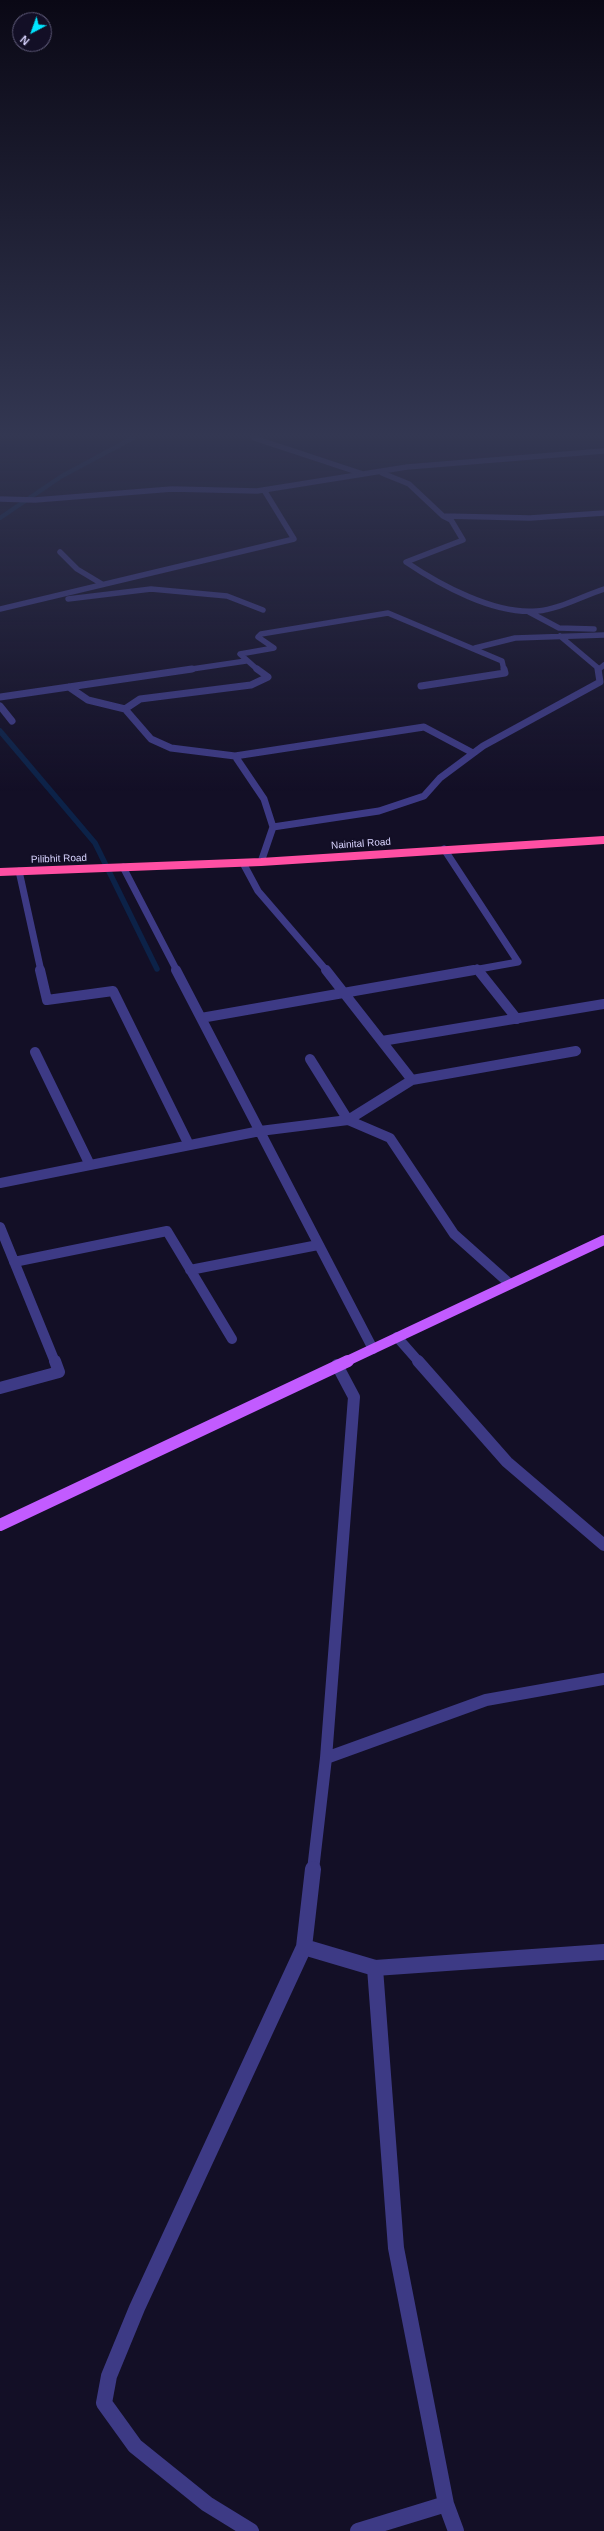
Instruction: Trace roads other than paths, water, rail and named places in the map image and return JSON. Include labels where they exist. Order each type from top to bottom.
[{"type":"highway","name":"Nainital Road","points":[[121,867],[261,862],[444,849],[604,840]]},
{"type":"highway","name":"Pilibhit Road","points":[[0,872],[121,867]]},
{"type":"main road","points":[[0,1526],[337,1365],[604,1240]]},
{"type":"street","points":[[64,556],[77,569],[102,584]]},
{"type":"street","points":[[0,609],[221,556]]},
{"type":"street","points":[[424,556],[406,562],[491,605],[514,612],[537,612],[604,589]]},
{"type":"street","points":[[38,600],[47,602],[151,589],[227,596],[263,610]]},
{"type":"street","points":[[529,612],[559,628],[604,630]]},
{"type":"street","points":[[125,709],[140,699],[250,685],[268,677],[246,661],[240,654],[274,648],[258,637],[261,634],[388,613],[475,648],[502,661],[505,674],[421,686]]},
{"type":"street","points":[[475,648],[515,638],[604,635]]},
{"type":"street","points":[[273,827],[379,811],[424,796],[440,778],[473,753],[600,682],[601,666],[560,636]]},
{"type":"street","points":[[0,697],[246,661]]},
{"type":"street","points":[[69,687],[88,700],[125,709],[151,739],[171,748],[235,756],[424,727],[473,753]]},
{"type":"street","points":[[0,706],[12,721]]},
{"type":"street","points":[[235,756],[264,799],[273,827],[261,862]]},
{"type":"street","points":[[201,1018],[344,991],[518,962],[444,849]]},
{"type":"street","points":[[243,863],[258,891],[344,991],[412,1080]]},
{"type":"street","points":[[121,867],[260,1131],[372,1349]]},
{"type":"street","points":[[19,871],[47,1000],[113,991],[189,1145]]},
{"type":"street","points":[[477,968],[517,1019]]},
{"type":"street","points":[[382,1041],[604,1004]]},
{"type":"street","points":[[0,1182],[260,1131],[348,1120],[412,1080],[576,1051]]},
{"type":"street","points":[[35,1052],[90,1165]]},
{"type":"street","points":[[310,1059],[348,1120],[390,1138],[454,1234],[510,1284]]},
{"type":"street","points":[[0,1227],[59,1372],[0,1388]]},
{"type":"street","points":[[14,1262],[167,1231],[232,1339]]},
{"type":"street","points":[[190,1270],[318,1245]]},
{"type":"street","points":[[397,1337],[507,1462],[604,1544]]},
{"type":"street","points":[[251,2531],[207,2504],[135,2446],[104,2403],[109,2376],[137,2308],[304,1947],[326,1758],[354,1397],[337,1365]]},
{"type":"street","points":[[326,1758],[486,1700],[604,1679]]},
{"type":"street","points":[[304,1947],[375,1968],[604,1952]]},
{"type":"street","points":[[375,1968],[396,2248],[446,2504],[456,2531]]},
{"type":"street","points":[[358,2531],[446,2504]]},
{"type":"waterway","points":[[0,731],[95,843],[157,969]]}]
